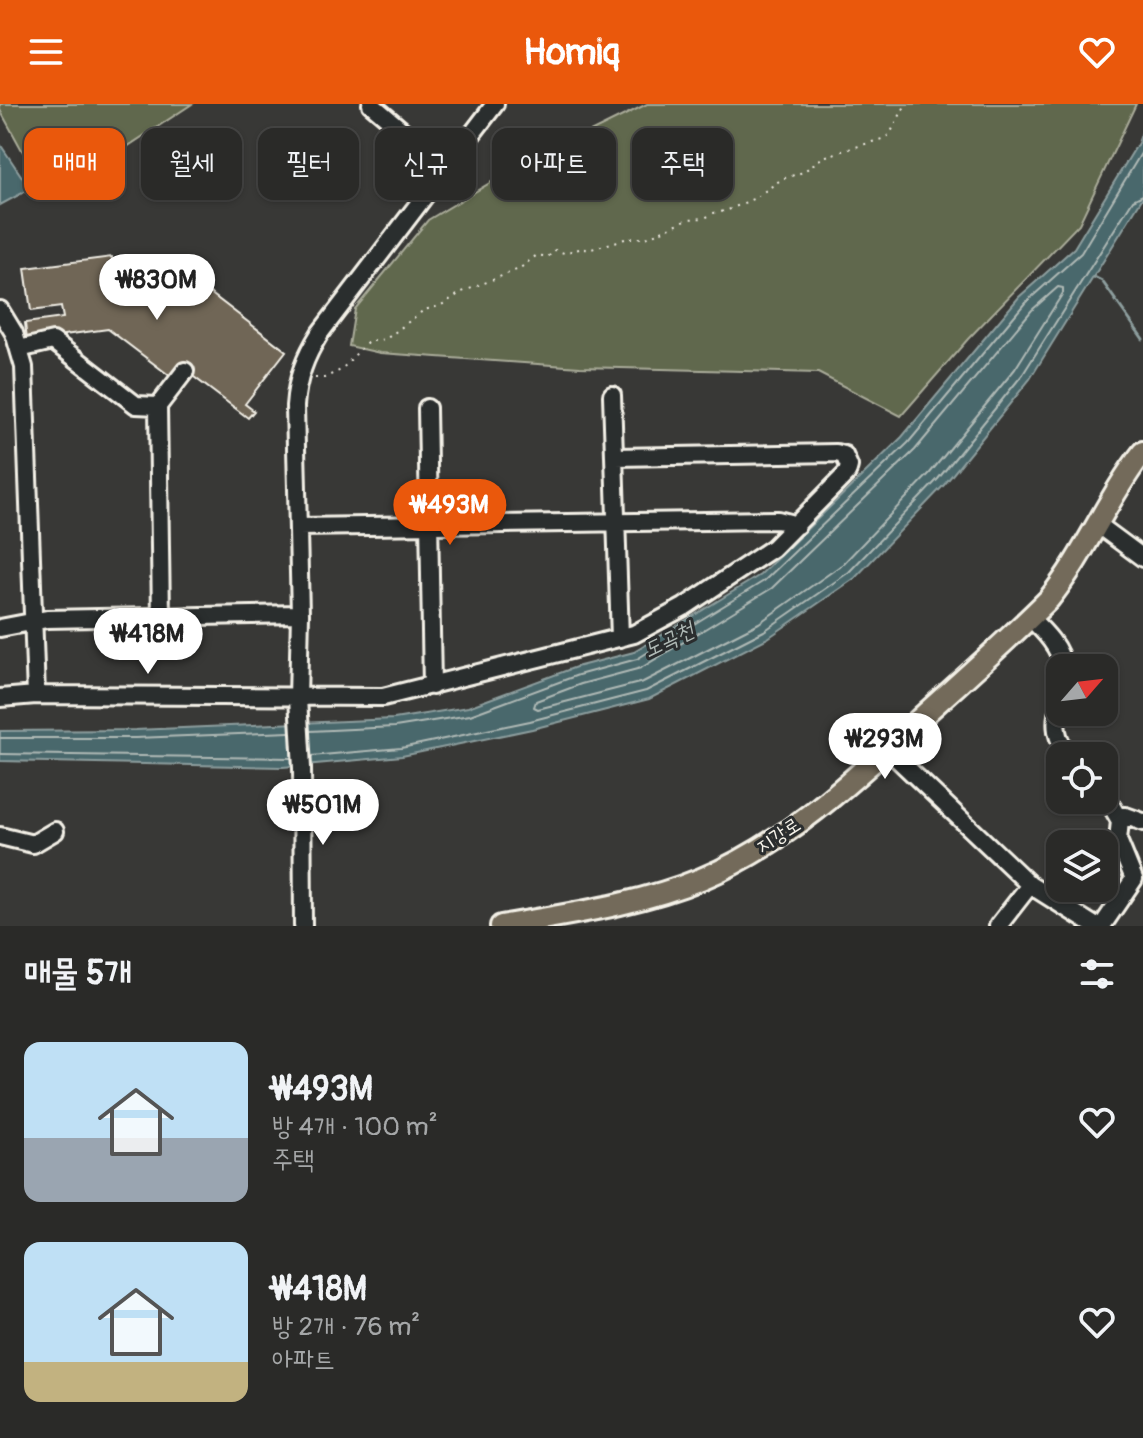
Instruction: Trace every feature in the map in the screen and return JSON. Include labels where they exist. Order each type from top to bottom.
[{"type":"main road","name":"지강로","points":[[501,926],[626,903],[701,879],[755,851],[800,821],[855,779],[1030,618],[1061,584],[1130,468],[1143,452]]},
{"type":"street","points":[[371,104],[399,128]]},
{"type":"street","points":[[476,128],[495,104]]},
{"type":"street","points":[[303,926],[295,406],[298,377],[320,333],[420,200]]},
{"type":"street","points":[[0,310],[14,333],[19,349],[26,398],[36,695]]},
{"type":"street","points":[[19,349],[53,341],[136,405],[158,406]]},
{"type":"street","points":[[161,617],[158,406],[185,371]]},
{"type":"street","points":[[612,395],[620,638]]},
{"type":"street","points":[[427,408],[432,686]]},
{"type":"street","points":[[0,698],[36,695],[299,706],[383,697],[620,638],[634,634],[684,607],[773,548],[847,473],[849,466],[844,455],[836,453],[616,457]]},
{"type":"street","points":[[299,527],[778,520],[797,525]]},
{"type":"street","points":[[1097,524],[1143,558]]},
{"type":"street","points":[[0,628],[47,619],[300,614]]},
{"type":"street","points":[[1030,618],[1048,635],[1058,654]]},
{"type":"street","points":[[887,749],[1030,885],[1095,926]]},
{"type":"street","points":[[1102,926],[1134,879],[1118,840],[1118,816],[1143,822]]},
{"type":"street","points":[[0,836],[33,844],[55,831]]},
{"type":"street","points":[[998,926],[1030,885]]},
{"type":"path","points":[[298,377],[324,378],[341,370],[367,342],[386,339],[424,310],[440,306],[462,292],[519,269],[537,255],[548,257],[555,250],[564,253],[583,248],[588,250],[628,238],[646,238],[688,219],[705,218],[755,198],[782,179],[803,172],[823,157],[885,138],[906,104]]},
{"type":"green space","points":[[0,104],[192,104],[156,128],[141,128],[141,138],[125,148],[125,128],[24,128],[24,153],[0,110]]},
{"type":"green space","points":[[647,104],[1136,104],[1079,224],[968,339],[901,416],[818,373],[580,367],[380,353],[349,346],[355,309],[428,220],[461,200],[476,200],[476,191],[492,182],[492,200],[616,200],[616,128],[598,128]]},
{"type":"water","name":"도곡천","points":[[1143,129],[1143,197],[1030,379],[944,485],[855,578],[768,638],[649,699],[532,729],[402,756],[283,767],[0,761],[0,731],[135,730],[394,719],[468,707],[576,667],[634,652],[760,575],[902,437],[1019,297],[1074,248],[1138,143]]},
{"type":"water","points":[[0,144],[24,180],[24,192],[0,205]]},
{"type":"building","points":[[112,257],[113,264],[125,262],[126,267],[159,263],[167,269],[171,263],[286,351],[245,404],[254,411],[248,418],[182,368],[174,379],[108,329],[27,340],[25,323],[63,318],[61,307],[31,311],[25,268]]},
{"type":"waterway","points":[[1094,277],[1102,281],[1143,339]]}]
